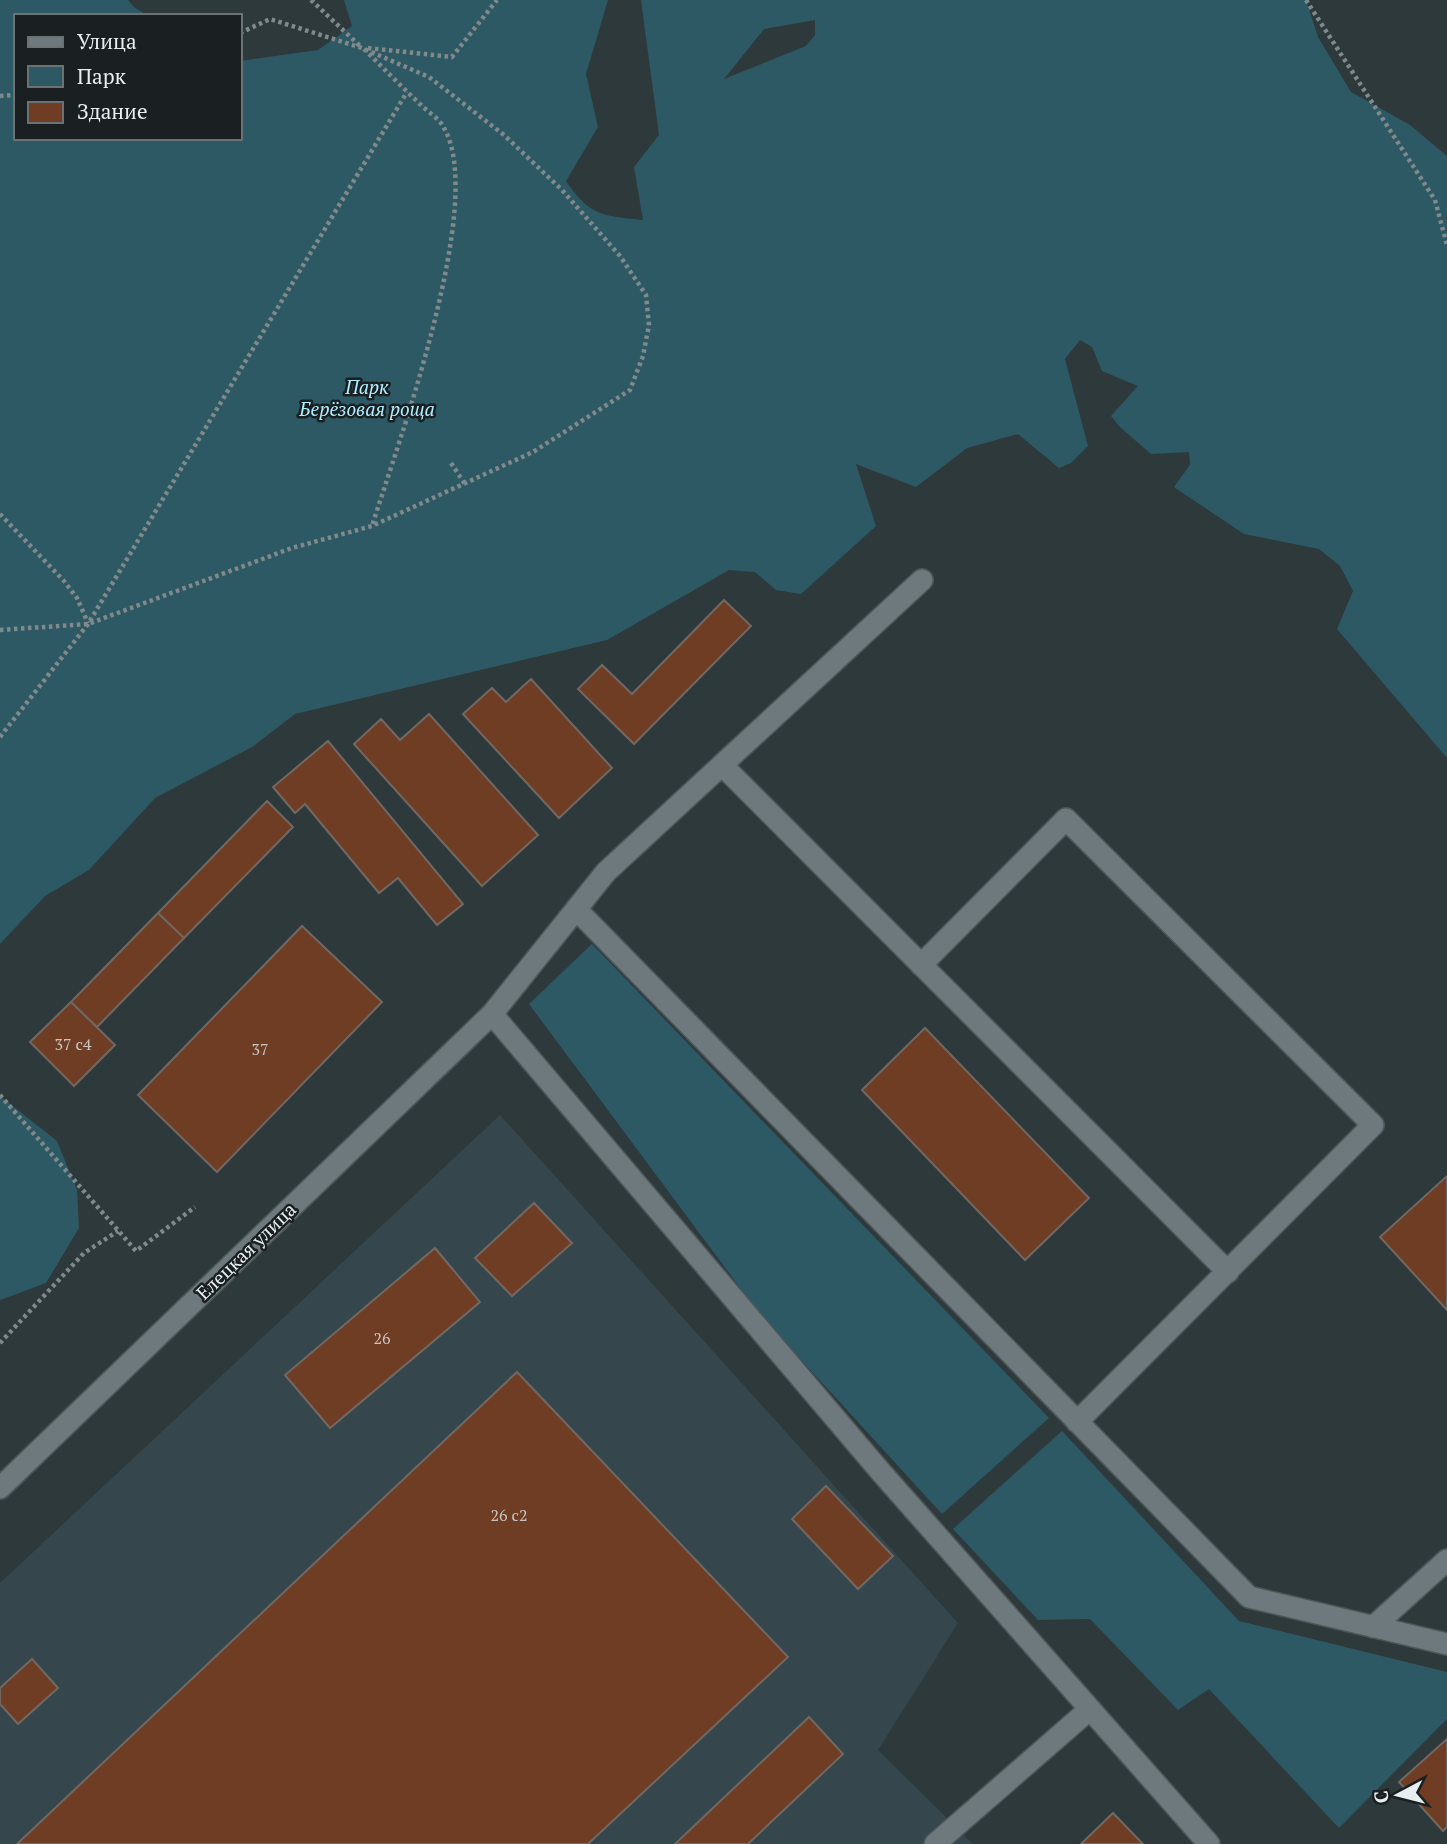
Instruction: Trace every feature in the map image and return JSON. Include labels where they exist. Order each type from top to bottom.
[{"type":"street","name":"Елецкая улица","points":[[0,1488],[492,1014],[606,872],[922,580]]},
{"type":"street","points":[[722,765],[1228,1272]]},
{"type":"street","points":[[921,965],[1066,819],[1373,1125],[1077,1422]]},
{"type":"street","points":[[576,909],[1249,1597],[1447,1644]]},
{"type":"street","points":[[492,1014],[880,1471],[1209,1844]]},
{"type":"street","points":[[1373,1627],[1447,1560]]},
{"type":"street","points":[[935,1844],[1090,1709]]},
{"type":"path","points":[[311,0],[444,127],[456,166],[453,228],[442,291],[416,387],[372,526]]},
{"type":"path","points":[[362,48],[452,57],[497,0]]},
{"type":"path","points":[[1307,0],[1435,200],[1447,244]]},
{"type":"path","points":[[0,630],[88,624],[292,548],[372,526],[533,452],[629,390],[643,356],[649,325],[646,295],[620,256],[562,190],[504,135],[429,77],[362,48],[270,19],[242,32]]},
{"type":"path","points":[[0,737],[88,624],[407,92]]},
{"type":"path","points":[[451,463],[465,484]]},
{"type":"path","points":[[0,514],[64,581],[77,598],[88,624]]},
{"type":"path","points":[[0,1094],[136,1251],[195,1207]]},
{"type":"path","points":[[0,1343],[84,1253],[118,1231]]},
{"type":"shaded area","points":[[500,1115],[958,1623],[878,1750],[973,1844],[0,1844],[0,1583]]},
{"type":"green space","name":"Парк Берёзовая роща","points":[[0,0],[128,0],[145,14],[14,14],[14,140],[242,140],[242,61],[318,50],[352,26],[344,0],[608,0],[586,74],[598,127],[566,181],[590,208],[629,219],[643,220],[634,167],[659,135],[641,0],[1306,0],[1318,37],[1351,92],[1410,125],[1447,156],[1447,758],[1337,629],[1353,591],[1340,566],[1319,549],[1244,534],[1174,487],[1190,465],[1189,452],[1151,454],[1120,427],[1111,416],[1138,386],[1102,371],[1092,347],[1080,340],[1065,359],[1088,446],[1071,463],[1059,468],[1018,434],[967,448],[916,487],[856,464],[876,526],[801,594],[776,590],[755,572],[729,570],[607,640],[295,714],[252,747],[155,798],[89,870],[45,896],[0,944]],"holes":[[[815,20],[815,35],[806,46],[724,79],[764,29]]]},
{"type":"green space","points":[[592,944],[1049,1418],[942,1514],[761,1316],[529,1004]]},
{"type":"green space","points":[[0,1096],[57,1141],[77,1190],[79,1228],[46,1283],[0,1300]]},
{"type":"green space","points":[[1062,1431],[1239,1621],[1447,1672],[1447,1719],[1339,1828],[1209,1689],[1178,1710],[1090,1619],[1038,1620],[953,1529]]},
{"type":"building","points":[[724,600],[751,626],[634,744],[578,689],[602,665],[632,694]]},
{"type":"building","points":[[531,679],[612,768],[559,818],[463,714],[492,688],[506,702]]},
{"type":"building","points":[[429,714],[538,835],[482,886],[354,744],[381,719],[400,740]]},
{"type":"building","points":[[328,741],[463,904],[437,925],[398,878],[379,893],[305,804],[295,813],[273,787]]},
{"type":"building","points":[[267,801],[293,827],[184,938],[158,913]]},
{"type":"building","points":[[158,913],[184,938],[97,1027],[71,1002]]},
{"type":"building","points":[[302,926],[382,1002],[217,1172],[138,1095]]},
{"type":"building","points":[[71,1002],[115,1045],[74,1086],[30,1042]]},
{"type":"building","points":[[925,1028],[1089,1198],[1025,1260],[862,1090]]},
{"type":"building","points":[[1447,1176],[1447,1310],[1380,1237]]},
{"type":"building","points":[[534,1203],[572,1243],[512,1296],[475,1258]]},
{"type":"building","points":[[435,1248],[480,1302],[330,1428],[285,1375]]},
{"type":"building","points":[[517,1372],[788,1657],[588,1844],[17,1844]]},
{"type":"building","points":[[826,1486],[893,1556],[858,1589],[792,1519]]},
{"type":"building","points":[[32,1659],[58,1688],[18,1724],[0,1704],[0,1688]]},
{"type":"building","points":[[809,1717],[843,1754],[748,1844],[675,1844]]},
{"type":"building","points":[[1447,1739],[1447,1827],[1443,1831],[1399,1782]]},
{"type":"building","points":[[1113,1813],[1143,1844],[1081,1844]]}]
